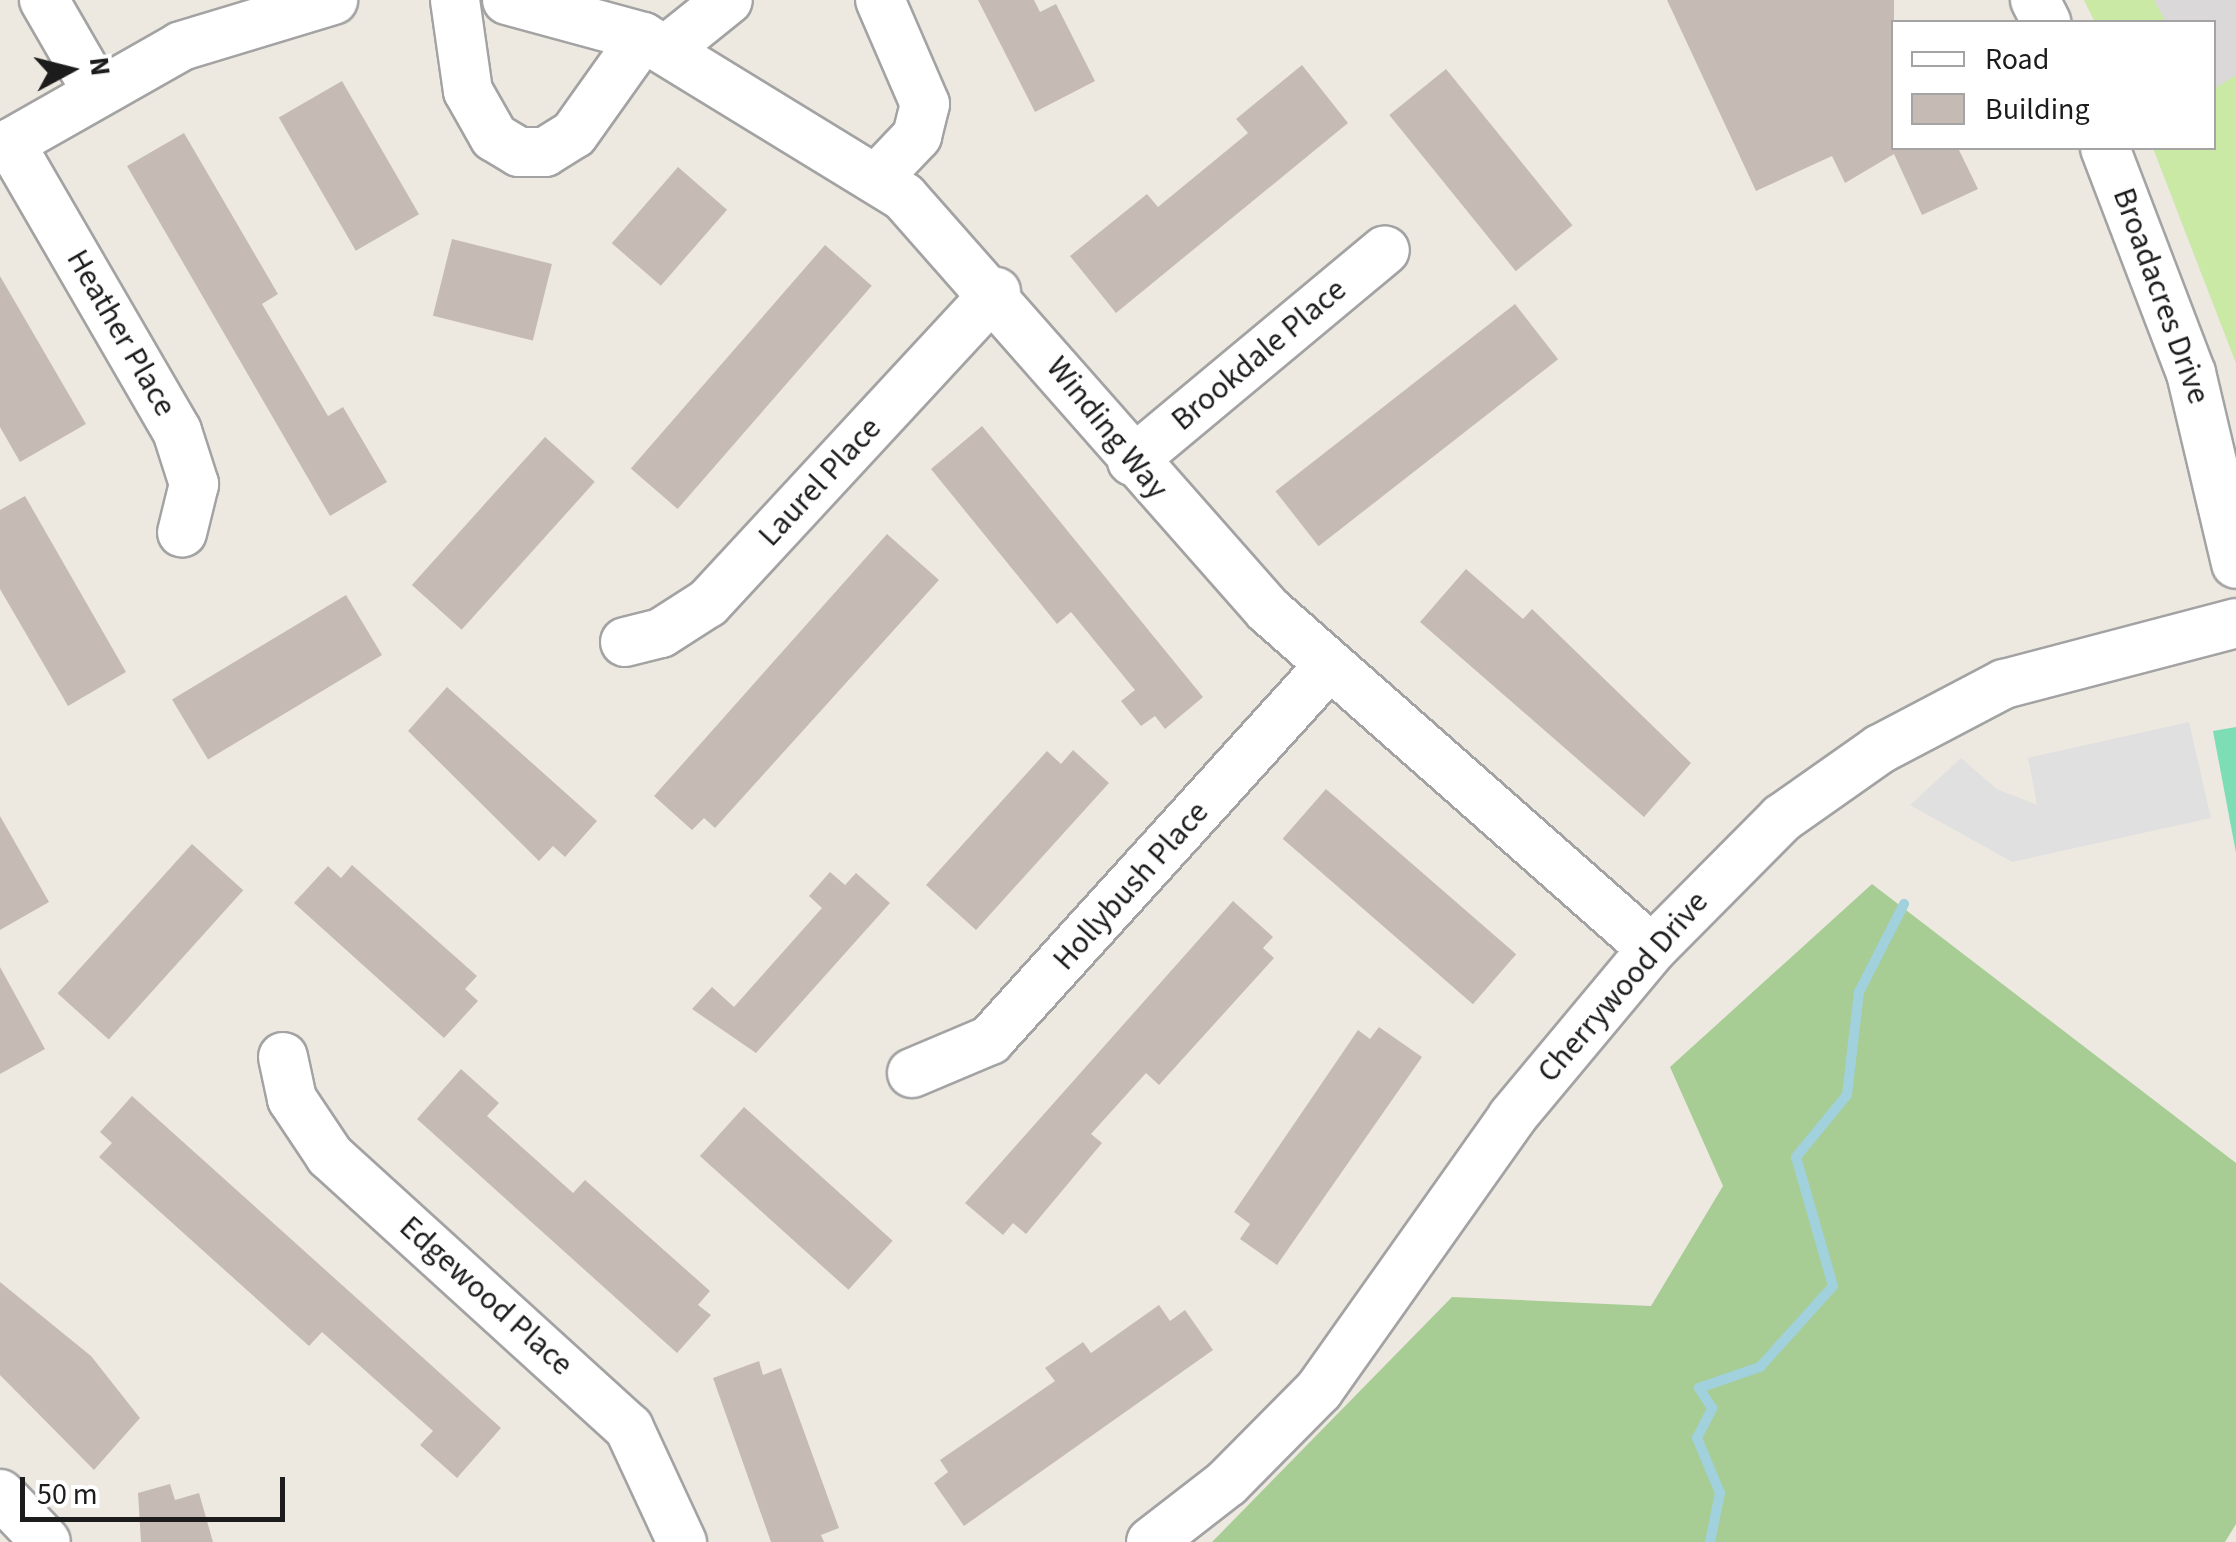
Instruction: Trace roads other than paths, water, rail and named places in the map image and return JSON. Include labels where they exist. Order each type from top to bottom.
[{"type":"street","points":[[44,0],[96,90]]},
{"type":"street","points":[[5,146],[96,90],[194,41],[333,0]]},
{"type":"street","points":[[455,0],[468,91],[494,137],[519,152],[545,152],[574,134],[655,43],[728,0]]},
{"type":"street","name":"Winding Way","points":[[507,0],[655,43],[878,177],[996,292],[1132,460],[1328,666],[1652,949]]},
{"type":"street","points":[[878,177],[917,136],[925,104],[880,0]]},
{"type":"street","name":"Heather Place","points":[[5,146],[177,431],[194,484],[182,533]]},
{"type":"street","name":"Broadacres Drive","points":[[2106,150],[2191,372],[2236,564]]},
{"type":"street","name":"Brookdale Place","points":[[1132,460],[1385,250]]},
{"type":"street","name":"Laurel Place","points":[[625,642],[661,633],[708,603],[996,292]]},
{"type":"street","name":"Cherrywood Drive","points":[[1151,1542],[1227,1484],[1319,1390],[1512,1117],[1652,949],[1782,818],[1894,741],[2040,670],[2236,623]]},
{"type":"street","name":"Hollybush Place","points":[[912,1073],[990,1040],[1328,666]]},
{"type":"street","name":"Edgewood Place","points":[[283,1057],[292,1098],[330,1156],[630,1428],[682,1542]]},
{"type":"waterway","points":[[1710,1542],[1720,1493],[1697,1438],[1712,1408],[1699,1388],[1760,1367],[1833,1286],[1796,1157],[1847,1095],[1859,992],[1904,904]]}]
